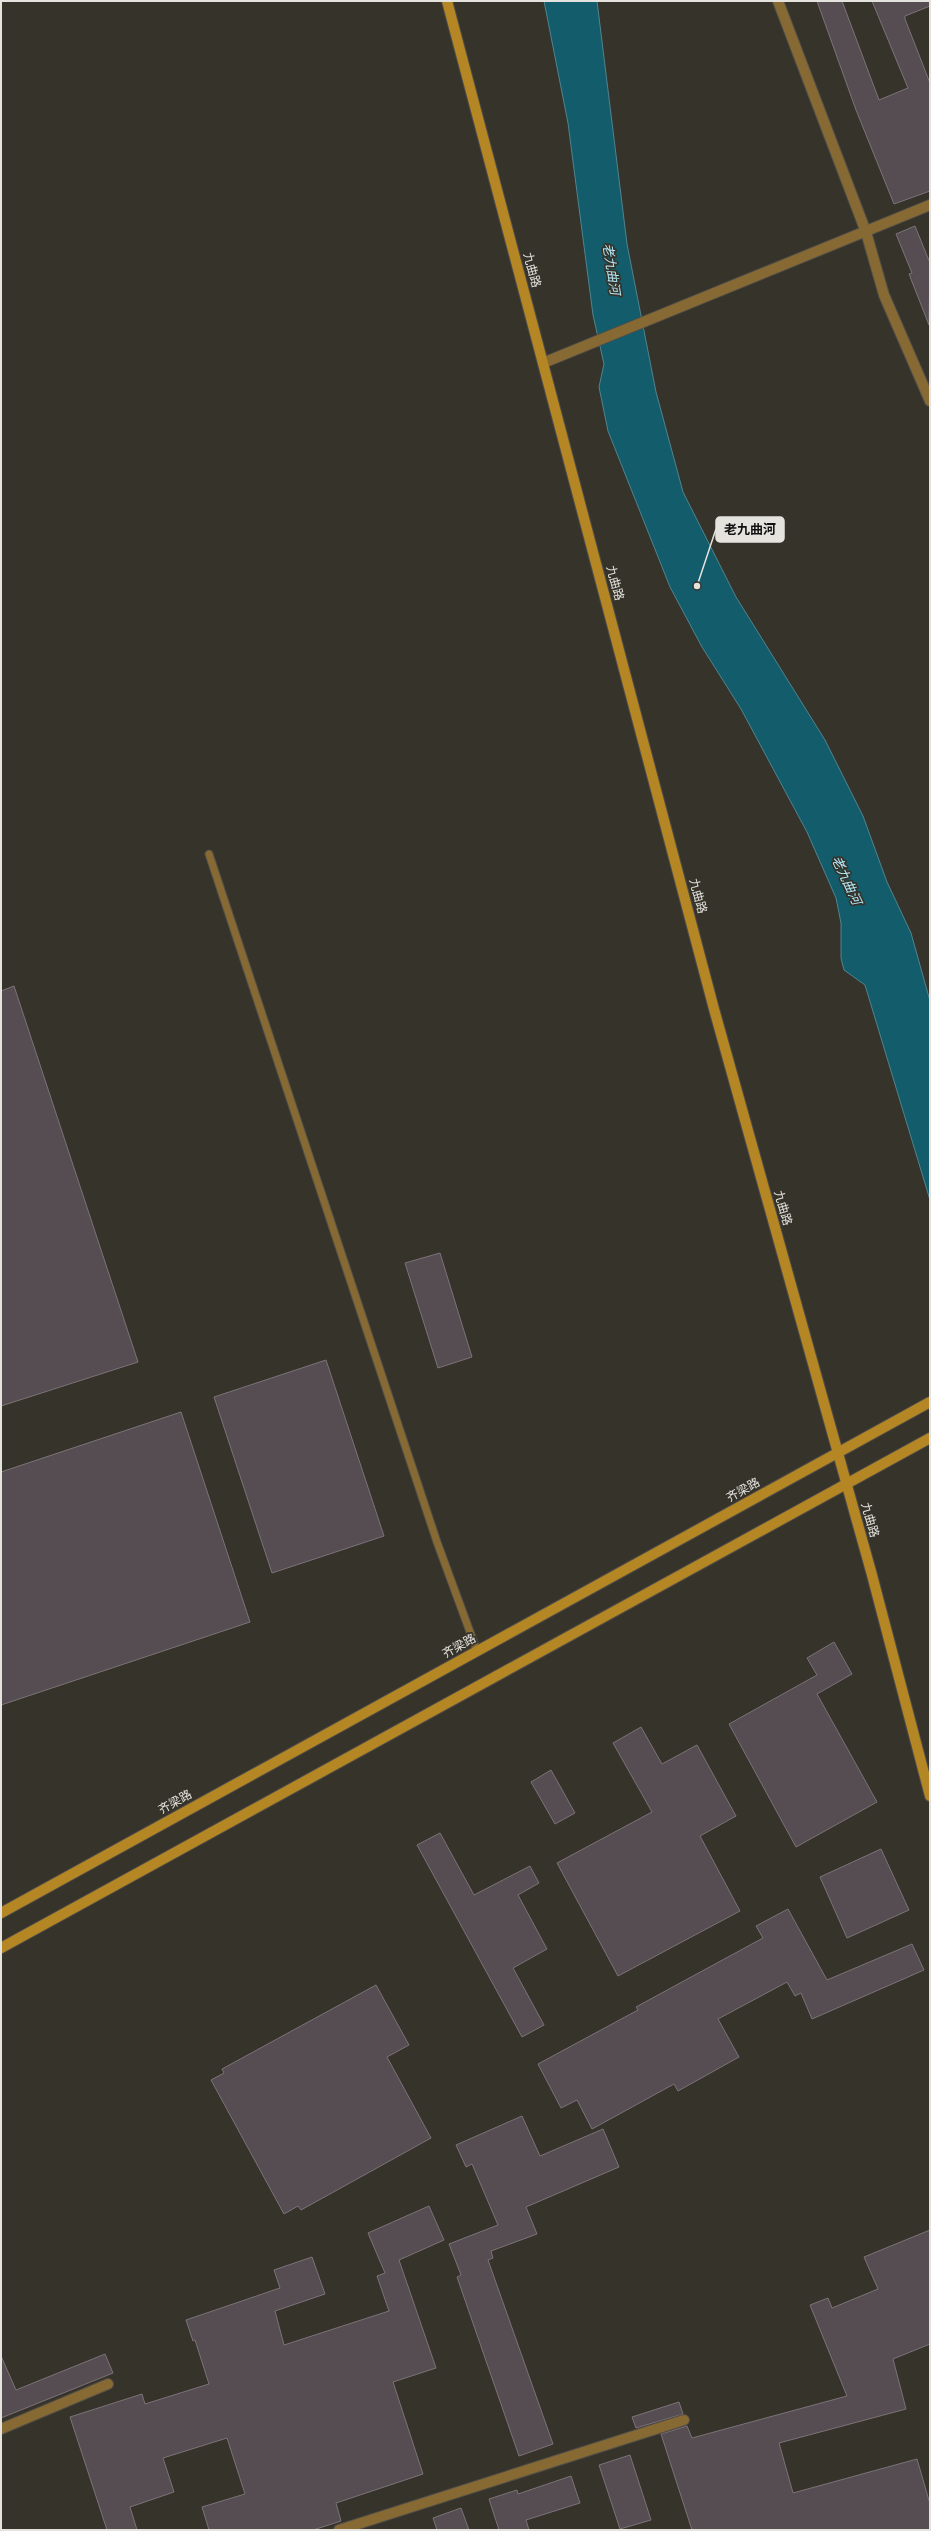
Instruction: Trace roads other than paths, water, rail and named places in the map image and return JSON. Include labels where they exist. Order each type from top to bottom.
[{"type":"main road","name":"九曲路","points":[[447,1],[714,1009],[847,1484],[930,1796]]},
{"type":"main road","name":"齐梁路","points":[[1,1913],[930,1402]]},
{"type":"main road","points":[[1,1948],[930,1438]]},
{"type":"street","points":[[778,1],[866,232],[884,295],[930,401]]},
{"type":"street","points":[[543,363],[930,205]]},
{"type":"street","points":[[1,2429],[108,2384]]},
{"type":"street","points":[[339,2530],[684,2420]]},
{"type":"lane","points":[[209,854],[437,1542],[477,1651]]},
{"type":"water","points":[[544,1],[597,1],[627,244],[656,392],[683,492],[736,597],[825,740],[863,816],[887,882],[911,933],[930,1001],[930,1200],[865,985],[844,970],[841,958],[841,923],[836,898],[807,832],[741,709],[702,647],[670,587],[608,431],[599,387],[604,364],[593,315],[568,123]]},
{"type":"place","name":"老九曲河","points":[[697,586]]}]
